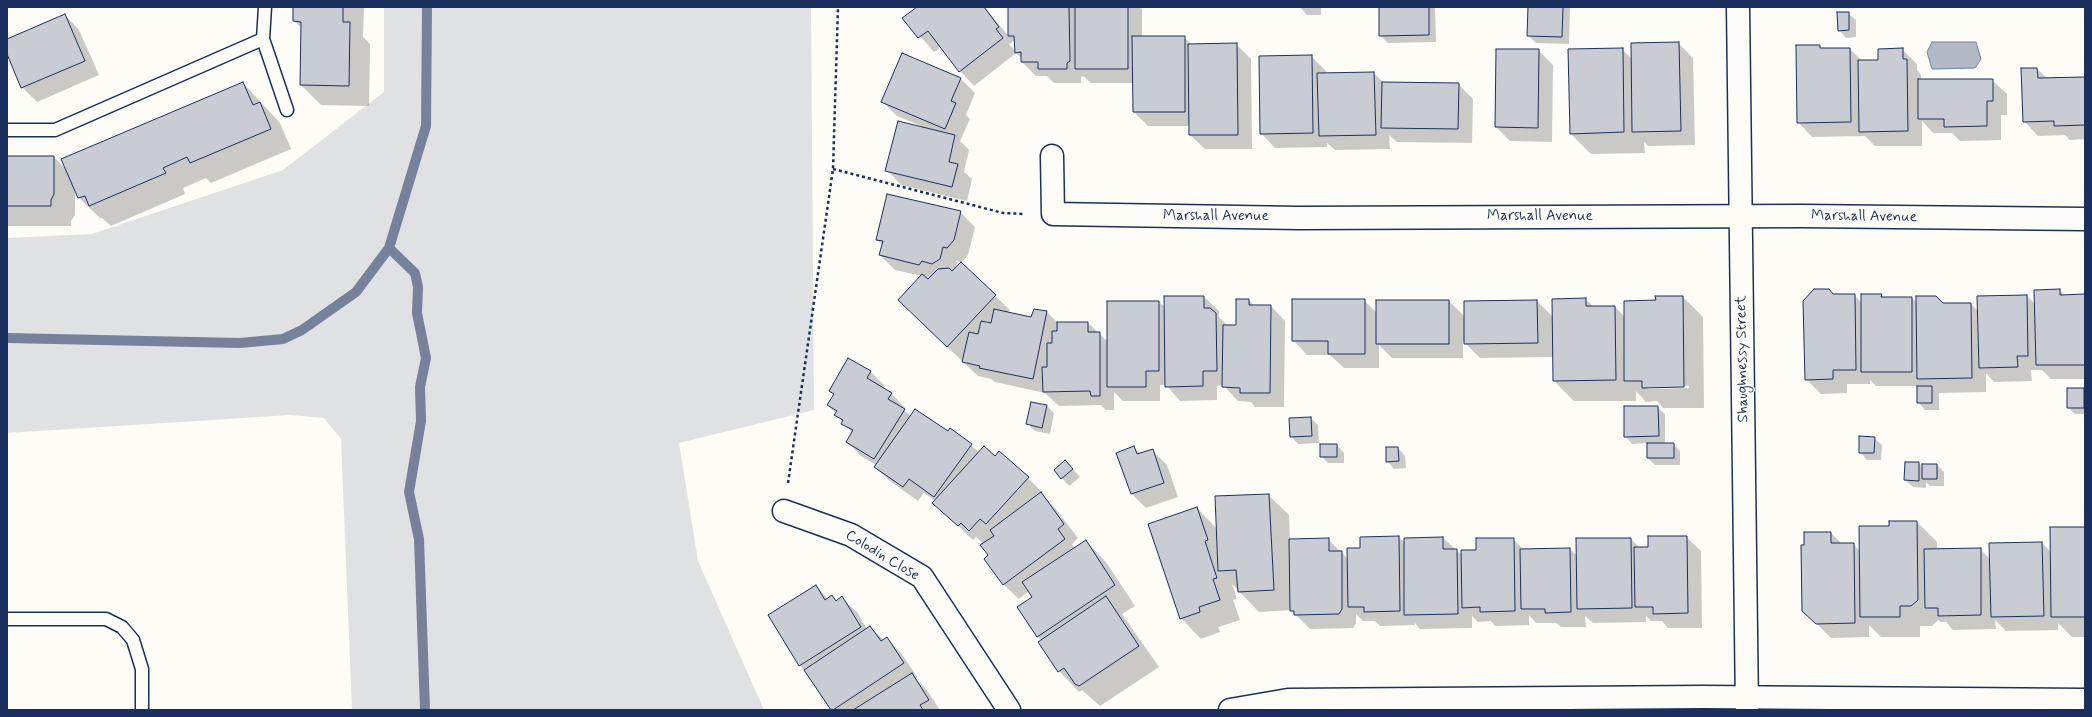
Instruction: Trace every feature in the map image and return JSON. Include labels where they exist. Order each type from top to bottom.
[{"type":"street","name":"Shaughnessy Street","points":[[1738,7],[1747,704]]},
{"type":"street","points":[[1052,156],[1053,214]]},
{"type":"street","name":"Marshall Avenue","points":[[1053,214],[1292,218],[1741,217],[2085,219]]},
{"type":"street","name":"Colodin Close","points":[[784,511],[851,535],[922,577],[1009,710]]},
{"type":"street","points":[[1230,710],[1288,700],[1747,704],[2085,700]]},
{"type":"lane","points":[[265,7],[263,39],[287,110]]},
{"type":"lane","points":[[7,130],[56,130],[263,39]]},
{"type":"lane","points":[[7,619],[106,619],[122,627],[133,640],[142,669],[142,710]]},
{"type":"path","points":[[784,511],[833,169],[838,7]]},
{"type":"path","points":[[833,169],[1003,213],[1053,214]]},
{"type":"shaded area","points":[[384,7],[811,7],[814,410],[679,443],[698,561],[764,710],[352,710],[341,439],[324,418],[290,415],[7,433],[7,238],[92,234],[283,170],[384,92]]},
{"type":"shaded area","points":[[1932,42],[1976,42],[1981,59],[1975,68],[1932,69],[1927,52]]},
{"type":"building","points":[[293,7],[343,7],[343,22],[350,22],[349,86],[300,85],[301,22],[293,21]]},
{"type":"building","points":[[917,7],[984,7],[999,27],[996,29],[1003,38],[959,72],[928,31],[918,38],[902,18]]},
{"type":"building","points":[[1008,7],[1069,7],[1070,61],[1067,63],[1067,69],[1038,69],[1038,62],[1021,62],[1021,52],[1015,53],[1014,36],[1008,36]]},
{"type":"building","points":[[1075,7],[1128,7],[1128,69],[1075,69]]},
{"type":"building","points":[[1379,7],[1429,7],[1429,35],[1379,36]]},
{"type":"building","points":[[1528,7],[1563,7],[1562,37],[1527,36]]},
{"type":"building","points":[[1837,12],[1849,12],[1849,30],[1838,31]]},
{"type":"building","points":[[65,14],[85,61],[21,88],[7,54],[7,39]]},
{"type":"building","points":[[1132,36],[1185,36],[1185,112],[1133,112]]},
{"type":"building","points":[[1679,42],[1681,131],[1632,132],[1631,43]]},
{"type":"building","points":[[1237,43],[1238,135],[1189,135],[1188,44]]},
{"type":"building","points":[[1796,45],[1820,45],[1820,48],[1850,48],[1851,122],[1797,123]]},
{"type":"building","points":[[1623,48],[1624,132],[1570,134],[1568,49]]},
{"type":"building","points":[[1903,48],[1903,59],[1907,59],[1908,131],[1859,132],[1858,60],[1878,60],[1878,49]]},
{"type":"building","points":[[1496,49],[1539,49],[1538,128],[1495,127]]},
{"type":"building","points":[[902,53],[961,78],[951,101],[956,103],[945,129],[881,102]]},
{"type":"building","points":[[1312,55],[1313,133],[1260,134],[1259,56]]},
{"type":"building","points":[[2021,68],[2037,68],[2038,78],[2085,77],[2085,125],[2054,126],[2054,121],[2023,122]]},
{"type":"building","points":[[1374,72],[1376,135],[1319,136],[1317,73]]},
{"type":"building","points":[[1918,79],[1993,79],[1993,101],[1987,101],[1987,126],[1944,127],[1944,119],[1918,119]]},
{"type":"building","points":[[243,82],[253,105],[260,102],[271,129],[190,163],[187,157],[163,168],[166,173],[89,206],[85,196],[78,198],[61,159]]},
{"type":"building","points":[[1382,82],[1459,83],[1458,129],[1381,128]]},
{"type":"building","points":[[898,121],[955,135],[949,162],[958,164],[952,187],[885,171]]},
{"type":"building","points":[[7,156],[54,156],[54,194],[51,200],[51,206],[7,206]]},
{"type":"building","points":[[887,194],[961,211],[954,240],[947,248],[943,247],[940,259],[932,264],[922,261],[919,265],[879,255],[883,241],[876,240]]},
{"type":"building","points":[[961,262],[996,295],[947,347],[898,300],[922,274],[928,279],[938,269],[949,268],[952,271]]},
{"type":"building","points":[[1814,289],[1829,289],[1833,294],[1855,294],[1856,370],[1833,370],[1833,379],[1805,380],[1803,301]]},
{"type":"building","points":[[2060,289],[2060,295],[2085,294],[2085,365],[2036,365],[2034,290]]},
{"type":"building","points":[[1861,294],[1882,294],[1881,297],[1912,297],[1912,372],[1861,372]]},
{"type":"building","points":[[2027,295],[2028,356],[2017,356],[2018,367],[1979,368],[1977,296]]},
{"type":"building","points":[[1164,296],[1204,296],[1204,308],[1210,308],[1216,313],[1217,371],[1203,371],[1203,386],[1165,387]]},
{"type":"building","points":[[1655,296],[1683,296],[1684,387],[1642,388],[1642,381],[1624,381],[1624,301],[1656,300]]},
{"type":"building","points":[[1916,296],[1936,296],[1943,303],[1971,303],[1972,378],[1917,379]]},
{"type":"building","points":[[1586,298],[1586,306],[1615,306],[1616,380],[1553,381],[1552,299]]},
{"type":"building","points":[[1236,299],[1249,299],[1249,305],[1271,305],[1270,393],[1240,393],[1240,388],[1222,387],[1223,325],[1236,325]]},
{"type":"building","points":[[1292,299],[1365,299],[1365,354],[1328,354],[1328,341],[1292,341]]},
{"type":"building","points":[[1376,300],[1449,300],[1449,344],[1376,344]]},
{"type":"building","points":[[1537,300],[1538,343],[1464,344],[1464,301]]},
{"type":"building","points":[[1107,301],[1159,301],[1159,371],[1146,371],[1146,387],[1107,387]]},
{"type":"building","points":[[994,309],[1031,317],[1034,309],[1047,311],[1033,379],[979,368],[980,366],[962,362],[969,332],[978,334],[981,321],[991,323]]},
{"type":"building","points":[[1057,322],[1088,322],[1088,332],[1100,332],[1100,396],[1091,396],[1090,391],[1043,392],[1042,367],[1047,367],[1047,343],[1052,343],[1052,331],[1057,331]]},
{"type":"building","points":[[848,358],[871,371],[867,378],[892,393],[888,399],[905,409],[874,459],[846,442],[853,430],[841,424],[843,420],[834,415],[837,411],[827,405],[834,394],[829,391]]},
{"type":"building","points":[[1917,386],[1932,386],[1932,403],[1917,403]]},
{"type":"building","points":[[2067,388],[2084,388],[2084,408],[2067,408]]},
{"type":"building","points":[[1031,402],[1047,405],[1042,428],[1026,424]]},
{"type":"building","points":[[1624,406],[1658,406],[1659,436],[1624,437]]},
{"type":"building","points":[[915,409],[948,431],[950,428],[972,444],[934,497],[909,479],[903,487],[874,467]]},
{"type":"building","points":[[1311,417],[1312,436],[1290,437],[1289,418]]},
{"type":"building","points":[[1859,436],[1875,437],[1874,453],[1859,453]]},
{"type":"building","points":[[1647,443],[1674,443],[1674,458],[1647,458]]},
{"type":"building","points":[[1320,444],[1337,444],[1337,457],[1320,457]]},
{"type":"building","points":[[984,446],[995,456],[999,451],[1029,477],[986,524],[980,519],[969,531],[961,523],[958,526],[932,503]]},
{"type":"building","points":[[1134,446],[1137,454],[1153,449],[1164,483],[1131,494],[1116,453]]},
{"type":"building","points":[[1386,447],[1398,447],[1399,461],[1386,462]]},
{"type":"building","points":[[1065,460],[1073,469],[1061,479],[1054,470]]},
{"type":"building","points":[[1905,462],[1919,462],[1919,481],[1904,480]]},
{"type":"building","points":[[1922,464],[1937,464],[1937,479],[1922,479]]},
{"type":"building","points":[[1041,492],[1064,524],[1058,529],[1065,539],[1003,585],[984,559],[988,555],[980,545],[994,536],[990,530]]},
{"type":"building","points":[[1269,494],[1274,590],[1238,592],[1236,570],[1218,571],[1215,496]]},
{"type":"building","points":[[1197,507],[1208,540],[1205,541],[1217,578],[1213,579],[1220,600],[1199,607],[1200,612],[1180,619],[1148,524]]},
{"type":"building","points":[[1889,521],[1917,521],[1918,600],[1911,606],[1900,606],[1900,617],[1860,617],[1859,526],[1889,526]]},
{"type":"building","points":[[2050,527],[2085,527],[2085,617],[2051,617]]},
{"type":"building","points":[[1804,532],[1831,532],[1831,543],[1854,543],[1855,623],[1816,624],[1802,611],[1801,545],[1804,545]]},
{"type":"building","points":[[1399,536],[1400,611],[1364,612],[1364,607],[1348,607],[1347,548],[1360,548],[1360,537]]},
{"type":"building","points":[[1648,536],[1687,536],[1688,613],[1653,614],[1653,607],[1635,607],[1634,547],[1648,547]]},
{"type":"building","points":[[1443,537],[1443,549],[1457,549],[1458,614],[1404,615],[1404,538]]},
{"type":"building","points":[[1329,538],[1329,551],[1342,551],[1342,609],[1339,614],[1294,615],[1294,611],[1290,611],[1289,539]]},
{"type":"building","points":[[1476,538],[1514,538],[1515,611],[1480,612],[1480,607],[1462,608],[1461,550],[1476,550]]},
{"type":"building","points":[[1576,538],[1631,538],[1632,608],[1577,609]]},
{"type":"building","points":[[1086,540],[1115,585],[1037,637],[1017,607],[1032,597],[1022,582]]},
{"type":"building","points":[[2042,542],[2044,616],[1991,617],[1989,543]]},
{"type":"building","points":[[1570,548],[1571,612],[1545,613],[1545,609],[1521,609],[1520,549]]},
{"type":"building","points":[[1981,548],[1981,615],[1938,616],[1938,608],[1925,608],[1924,549]]},
{"type":"building","points":[[816,585],[825,600],[832,595],[836,601],[842,596],[861,627],[799,666],[768,615]]},
{"type":"building","points":[[1106,596],[1139,646],[1079,686],[1075,684],[1064,668],[1058,672],[1038,642]]},
{"type":"building","points":[[870,626],[881,641],[887,637],[904,663],[831,710],[804,670]]},
{"type":"building","points":[[912,673],[929,700],[920,705],[923,710],[853,710]]},
{"type":"waterway","points":[[425,710],[419,539],[409,492],[421,421],[420,387],[426,358],[417,313],[418,287],[415,273],[389,248],[426,126],[427,7]]},
{"type":"waterway","points":[[7,338],[240,343],[283,339],[302,330],[356,292],[389,248]]}]
